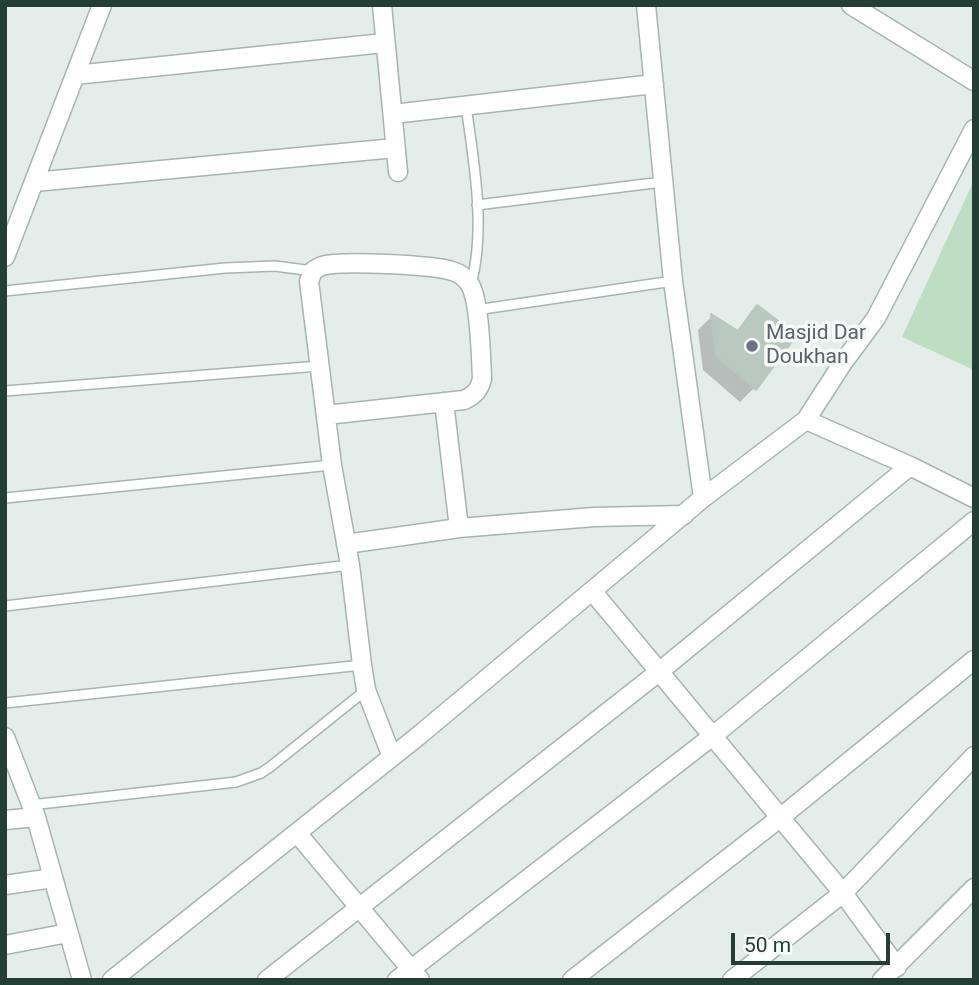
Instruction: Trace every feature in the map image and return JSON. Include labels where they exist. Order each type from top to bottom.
[{"type":"street","points":[[5,257],[102,5]]},
{"type":"street","points":[[390,5],[382,6],[398,172]]},
{"type":"street","points":[[658,5],[647,14],[662,182],[703,498]]},
{"type":"street","points":[[851,5],[974,80]]},
{"type":"street","points":[[75,75],[384,43]]},
{"type":"street","points":[[393,114],[654,84]]},
{"type":"street","points":[[112,980],[393,757],[703,498],[806,420],[876,318],[974,129]]},
{"type":"street","points":[[34,182],[395,148]]},
{"type":"street","points":[[326,415],[464,400],[479,389],[482,379],[476,310],[471,285],[462,275],[432,267],[341,263],[322,266],[313,271],[309,281],[332,464],[350,565],[366,690],[393,757]]},
{"type":"street","points":[[444,402],[459,528]]},
{"type":"street","points":[[806,420],[974,498]]},
{"type":"street","points":[[267,980],[660,671],[910,466]]},
{"type":"street","points":[[346,544],[459,528],[594,517],[684,515]]},
{"type":"street","points":[[297,833],[358,906],[409,976],[715,735],[974,522]]},
{"type":"street","points":[[593,592],[715,735],[843,893],[897,967]]},
{"type":"street","points":[[572,980],[781,817],[974,660]]},
{"type":"street","points":[[5,737],[9,760],[34,811],[82,980]]},
{"type":"street","points":[[732,980],[843,893],[974,756]]},
{"type":"street","points":[[5,820],[34,811]]},
{"type":"street","points":[[5,885],[53,878]]},
{"type":"street","points":[[882,980],[974,888]]},
{"type":"street","points":[[5,945],[68,933]]},
{"type":"lane","points":[[466,106],[477,205],[477,262],[471,285]]},
{"type":"lane","points":[[477,205],[662,182]]},
{"type":"lane","points":[[5,291],[225,268],[275,266],[313,271]]},
{"type":"lane","points":[[476,310],[673,281]]},
{"type":"lane","points":[[5,391],[319,366]]},
{"type":"lane","points":[[5,498],[332,464]]},
{"type":"lane","points":[[5,606],[350,565]]},
{"type":"lane","points":[[5,703],[362,665]]},
{"type":"lane","points":[[34,811],[236,782],[271,767],[366,690]]},
{"type":"green space","points":[[974,180],[974,370],[902,337]]},
{"type":"building","name":"Masjid Dar Doukhan","points":[[757,305],[797,335],[756,390],[716,356],[711,314],[738,331]]},
{"type":"place","name":"Masjid Dar Doukhan","points":[[752,346]]}]
